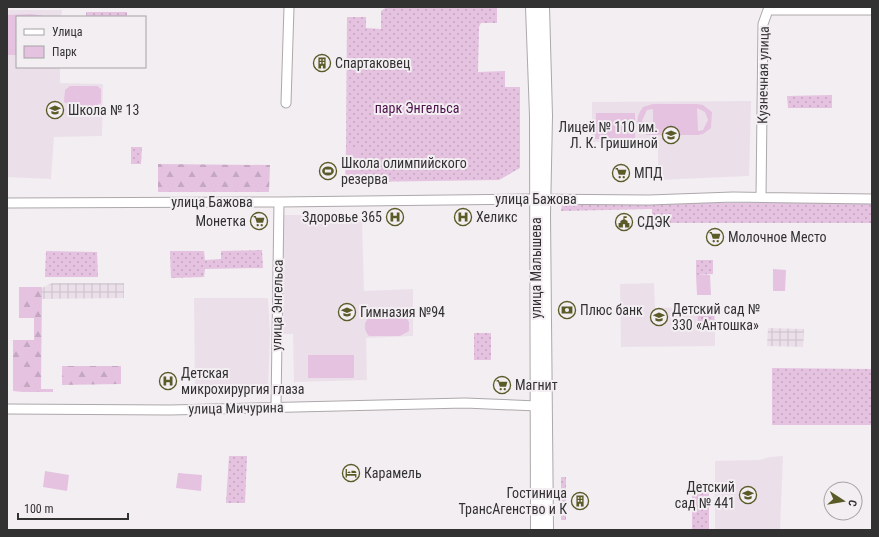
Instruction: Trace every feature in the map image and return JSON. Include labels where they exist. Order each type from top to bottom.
[{"type":"main road","name":"улица Малышева","points":[[532,7],[540,199],[547,530]]},
{"type":"main road","name":"улица Малышева","points":[[537,530],[540,199],[546,116],[544,7]]},
{"type":"street","points":[[286,103],[289,7]]},
{"type":"street","name":"Кузнечная улица","points":[[761,197],[763,24],[768,10],[872,10]]},
{"type":"street","name":"улица Бажова","points":[[7,203],[540,199],[649,200],[761,197],[872,199]]},
{"type":"street","name":"улица Энгельса","points":[[276,407],[279,202]]},
{"type":"street","name":"улица Мичурина","points":[[7,410],[139,410],[465,403],[537,406]]},
{"type":"shaded area","name":"Школа № 13","points":[[7,10],[62,10],[61,16],[16,16],[16,68],[60,68],[60,83],[103,84],[102,136],[54,137],[51,179],[7,177]]},
{"type":"shaded area","name":"Лицей № 110 им. Л. К. Гришиной","points":[[751,101],[749,176],[658,180],[658,142],[592,142],[592,102]]},
{"type":"shaded area","name":"Гимназия №94","points":[[281,215],[309,215],[310,219],[362,219],[364,291],[413,289],[413,336],[366,338],[367,380],[294,382],[293,334],[281,334]]},
{"type":"shaded area","points":[[52,283],[124,283],[124,298],[42,299],[42,288]]},
{"type":"shaded area","name":"Детский сад № 330 «Антошка»","points":[[654,283],[655,308],[697,307],[698,326],[715,326],[715,346],[621,347],[620,284]]},
{"type":"shaded area","points":[[194,298],[268,298],[270,333],[268,391],[195,388]]},
{"type":"shaded area","points":[[768,328],[804,329],[803,347],[767,346]]},
{"type":"shaded area","name":"Детский сад № 441","points":[[783,456],[780,530],[715,530],[715,461],[759,460]]},
{"type":"green space","name":"парк Энгельса","points":[[387,7],[497,7],[497,23],[481,23],[479,27],[478,72],[505,71],[505,87],[520,87],[520,168],[499,180],[359,182],[359,148],[346,148],[347,17],[366,17],[366,28],[381,29],[381,11]]},
{"type":"green space","points":[[86,12],[127,12],[127,16],[86,16]]},
{"type":"green space","points":[[32,14],[44,16],[16,16],[16,55],[7,55],[7,15]]},
{"type":"green space","points":[[70,86],[97,86],[101,89],[101,103],[93,106],[82,107],[64,102],[65,90]]},
{"type":"green space","points":[[832,95],[832,108],[788,108],[787,96]]},
{"type":"green space","points":[[653,104],[703,105],[712,112],[711,128],[703,134],[698,135],[647,135],[640,130],[638,126],[638,119],[640,111],[643,107]],"holes":[[[697,108],[705,112],[708,120],[703,130],[698,131]],[[653,109],[653,132],[647,130],[642,121],[647,110]]]},
{"type":"green space","points":[[596,113],[635,113],[635,140],[595,139]]},
{"type":"green space","points":[[131,147],[142,147],[141,164],[131,164]]},
{"type":"green space","points":[[346,148],[359,148],[359,182],[345,182]]},
{"type":"green space","points":[[158,164],[270,165],[269,192],[158,192]]},
{"type":"green space","points":[[872,202],[872,223],[652,223],[652,209],[561,211],[562,204]]},
{"type":"green space","points":[[262,250],[263,268],[205,269],[204,277],[171,278],[170,251],[204,251],[205,260],[221,259],[221,251]]},
{"type":"green space","points":[[46,251],[97,252],[98,277],[45,277]]},
{"type":"green space","points":[[696,260],[713,260],[713,274],[696,275]]},
{"type":"green space","points":[[773,269],[786,270],[785,291],[773,291]]},
{"type":"green space","points":[[696,275],[710,275],[711,295],[697,295]]},
{"type":"green space","points":[[19,287],[42,287],[41,389],[53,389],[53,392],[23,392],[23,368],[13,368],[13,340],[34,340],[34,318],[19,318]]},
{"type":"green space","points":[[714,306],[715,326],[698,326],[697,307]]},
{"type":"green space","points":[[373,315],[405,316],[409,322],[409,331],[400,336],[369,336],[365,330],[365,324]]},
{"type":"green space","points":[[474,333],[491,333],[491,360],[474,360]]},
{"type":"green space","points":[[308,355],[354,355],[354,378],[308,378]]},
{"type":"green space","points":[[62,366],[121,366],[121,384],[62,385]]},
{"type":"green space","points":[[13,368],[23,368],[23,392],[13,391]]},
{"type":"green space","points":[[772,368],[872,369],[872,425],[772,425]]},
{"type":"green space","points":[[229,456],[247,456],[245,503],[226,503]]},
{"type":"green space","points":[[45,471],[69,475],[67,491],[43,487]]},
{"type":"green space","points":[[178,473],[202,475],[201,491],[176,488]]},
{"type":"green space","points":[[561,477],[566,477],[566,520],[561,520]]},
{"type":"green space","points":[[692,482],[709,482],[709,530],[692,530]]},
{"type":"place","name":"Спартаковец","points":[[322,63]]},
{"type":"place","name":"Школа № 13","points":[[55,110]]},
{"type":"place","name":"Лицей № 110 им. Л. К. Гришиной","points":[[671,135]]},
{"type":"place","name":"Школа олимпийского резерва","points":[[328,171]]},
{"type":"place","name":"МПД","points":[[621,173]]},
{"type":"place","name":"Здоровье 365","points":[[395,217]]},
{"type":"place","name":"Хеликс","points":[[463,217]]},
{"type":"place","name":"Монетка","points":[[259,221]]},
{"type":"place","name":"СДЭК","points":[[624,222]]},
{"type":"place","name":"Молочное Место","points":[[715,237]]},
{"type":"place","name":"Плюс банк","points":[[567,310]]},
{"type":"place","name":"Гимназия №94","points":[[347,312]]},
{"type":"place","name":"Детский сад № 330 «Антошка»","points":[[659,317]]},
{"type":"place","name":"Детская микрохирургия глаза","points":[[168,381]]},
{"type":"place","name":"Магнит","points":[[502,385]]},
{"type":"place","name":"Карамель","points":[[351,473]]},
{"type":"place","name":"Детский сад № 441","points":[[748,495]]},
{"type":"place","name":"Гостиница ТрансАгенство и К","points":[[580,501]]}]
